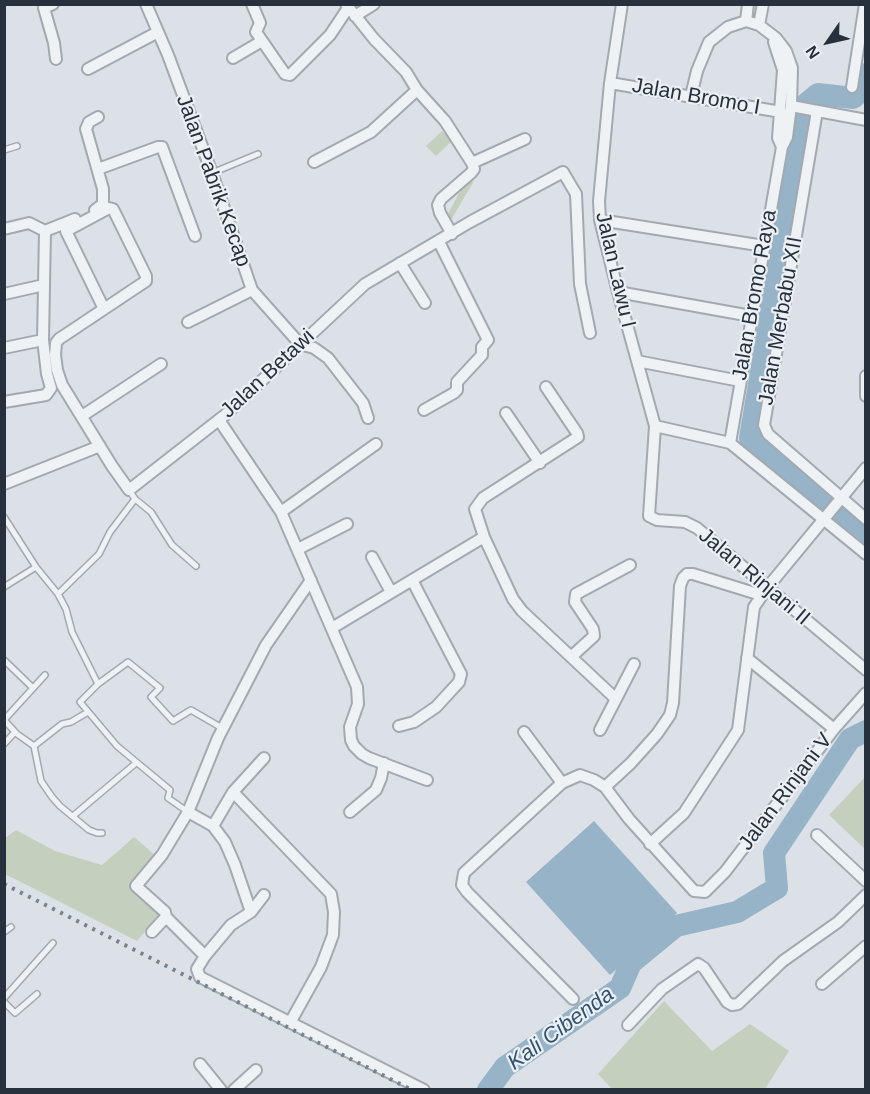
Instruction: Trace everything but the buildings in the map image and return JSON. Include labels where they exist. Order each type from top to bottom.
[{"type":"street","points":[[53,4],[44,8],[56,59]]},
{"type":"street","name":"Jalan Pabrik Kecap","points":[[146,4],[212,173],[252,290],[300,344]]},
{"type":"street","points":[[252,4],[260,22],[256,32],[285,74],[290,75],[330,35],[350,9],[374,4]]},
{"type":"street","name":"Jalan Lawu I","points":[[622,4],[610,82],[600,179],[600,220],[655,426]]},
{"type":"street","points":[[691,96],[697,71],[709,42],[728,27],[746,21],[748,4]]},
{"type":"street","points":[[759,26],[763,4]]},
{"type":"street","points":[[852,87],[865,4]]},
{"type":"street","points":[[350,9],[374,39],[406,72],[417,90],[445,121],[472,163],[474,170],[441,199],[438,205],[452,234]]},
{"type":"street","name":"Jalan Bromo Raya","points":[[730,443],[782,147],[778,138],[789,108],[783,70],[776,46],[769,32],[746,21]]},
{"type":"street","points":[[88,69],[158,32]]},
{"type":"street","points":[[233,58],[262,41]]},
{"type":"street","name":"Jalan Bromo I","points":[[610,82],[691,96],[814,111],[866,120]]},
{"type":"street","points":[[314,162],[371,132],[417,90]]},
{"type":"street","name":"Jalan Merbabu XII","points":[[814,111],[764,425],[768,434],[839,500]]},
{"type":"street","points":[[45,231],[103,204],[103,189],[86,129],[89,122],[98,117]]},
{"type":"street","points":[[472,163],[525,139]]},
{"type":"street","points":[[98,169],[162,147],[195,237]]},
{"type":"street","name":"Jalan Betawi","points":[[132,494],[256,388],[365,284],[400,262],[563,172],[576,194],[580,284],[590,333]]},
{"type":"street","points":[[104,309],[66,234],[67,230],[107,209],[113,209],[146,276],[144,285],[59,339],[55,346],[57,369],[62,385],[132,494]]},
{"type":"street","points":[[600,220],[764,246]]},
{"type":"street","points":[[4,229],[29,223],[45,231]]},
{"type":"street","points":[[4,402],[45,395],[50,391],[51,384],[47,374],[43,340],[45,231]]},
{"type":"street","points":[[424,411],[457,390],[457,382],[482,356],[482,347],[488,340],[439,242]]},
{"type":"street","points":[[400,262],[425,303]]},
{"type":"street","points":[[4,294],[44,285]]},
{"type":"street","points":[[188,321],[252,290]]},
{"type":"street","points":[[618,292],[751,316]]},
{"type":"street","points":[[4,348],[43,340]]},
{"type":"street","points":[[300,344],[314,348],[328,358],[363,403],[369,418]]},
{"type":"street","points":[[637,361],[740,381]]},
{"type":"street","points":[[82,416],[161,364]]},
{"type":"street","points":[[866,376],[866,396]]},
{"type":"street","points":[[546,387],[578,437],[478,502],[475,509],[484,537],[513,599],[522,611],[616,699]]},
{"type":"street","points":[[506,413],[540,463]]},
{"type":"street","points":[[219,420],[281,512],[332,628],[359,697],[350,727],[351,740],[362,754],[427,780]]},
{"type":"street","points":[[655,426],[730,443],[826,516],[866,554]]},
{"type":"street","name":"Jalan Rinjani II","points":[[655,426],[649,516],[657,520],[685,522],[697,528],[764,592],[866,670]]},
{"type":"street","points":[[281,512],[376,444]]},
{"type":"street","points":[[4,484],[100,446]]},
{"type":"street","points":[[573,999],[467,892],[462,885],[464,873],[562,783],[580,775],[605,787],[650,844],[684,813],[735,737],[741,721],[754,607],[866,468]]},
{"type":"street","points":[[839,500],[866,519]]},
{"type":"street","points":[[298,549],[346,524]]},
{"type":"street","points":[[332,628],[484,537]]},
{"type":"street","points":[[372,557],[391,592]]},
{"type":"street","points":[[571,657],[594,636],[593,629],[576,602],[576,594],[630,565]]},
{"type":"street","points":[[605,787],[638,756],[670,715],[673,703],[680,586],[683,578],[687,574],[693,574],[764,592]]},
{"type":"street","points":[[205,956],[166,917],[165,912],[136,886],[162,855],[188,812],[222,728],[266,645],[311,580]]},
{"type":"street","points":[[399,726],[414,722],[436,707],[459,682],[460,674],[412,580]]},
{"type":"street","points":[[747,658],[834,729]]},
{"type":"street","points":[[600,730],[634,664]]},
{"type":"street","name":"Jalan Rinjani V","points":[[650,844],[694,891],[702,893],[708,891],[834,729],[866,693]]},
{"type":"street","points":[[524,732],[562,783]]},
{"type":"street","points":[[213,826],[233,792],[264,758]]},
{"type":"street","points":[[350,812],[376,790],[384,763]]},
{"type":"street","points":[[233,792],[331,894],[334,912],[333,935],[321,967],[291,1021]]},
{"type":"street","points":[[188,812],[213,826],[229,850],[251,912]]},
{"type":"street","points":[[817,835],[866,881]]},
{"type":"street","points":[[264,895],[251,912],[231,925],[205,956],[197,969],[200,977],[291,1021],[387,1073],[424,1089]]},
{"type":"street","points":[[628,1025],[662,989],[698,964],[704,968],[727,1002],[732,1005],[738,1004],[783,962],[838,922],[866,895]]},
{"type":"street","points":[[152,932],[166,917]]},
{"type":"street","points":[[822,984],[866,946]]},
{"type":"street","points":[[200,1064],[221,1089]]},
{"type":"street","points":[[234,1089],[256,1070]]},
{"type":"lane","points":[[4,150],[17,147]]},
{"type":"lane","points":[[212,173],[258,154]]},
{"type":"lane","points":[[58,594],[99,554],[132,494],[151,512],[172,545],[196,566]]},
{"type":"lane","points":[[4,517],[36,567],[58,594],[66,609],[72,632],[98,684]]},
{"type":"lane","points":[[4,587],[36,567]]},
{"type":"lane","points":[[5,661],[33,688]]},
{"type":"lane","points":[[188,812],[168,798],[170,790],[117,746],[80,702],[98,684],[128,662],[160,688],[151,697],[173,721],[190,710],[222,728]]},
{"type":"lane","points":[[45,675],[4,720],[15,732],[34,746],[41,781],[56,802],[89,830],[102,833]]},
{"type":"lane","points":[[34,746],[62,724],[71,722],[88,712]]},
{"type":"lane","points":[[4,744],[15,732]]},
{"type":"lane","points":[[73,816],[136,763]]},
{"type":"lane","points":[[4,932],[11,927]]},
{"type":"lane","points":[[37,993],[15,1013],[4,1000],[53,943]]},
{"type":"green space","points":[[442,131],[452,141],[436,156],[426,146]]},
{"type":"green space","points":[[474,181],[451,220],[447,216],[463,185]]},
{"type":"green space","points":[[865,777],[865,849],[829,815]]},
{"type":"green space","points":[[16,830],[55,851],[102,865],[134,837],[157,857],[132,887],[160,914],[137,941],[5,874],[4,839]]},
{"type":"green space","points":[[664,1001],[712,1051],[750,1024],[789,1051],[765,1089],[612,1089],[598,1074]]},
{"type":"water","points":[[594,821],[677,913],[610,975],[526,882]]},
{"type":"waterway","points":[[866,74],[863,90],[853,98],[818,94],[806,104],[750,438],[866,533]]},
{"type":"waterway","name":"Kali Cibenda","points":[[488,1090],[505,1067],[620,988],[631,963],[676,926],[737,912],[777,888],[774,853],[850,739],[866,731]]},
{"type":"railway","points":[[4,884],[412,1090]]}]
